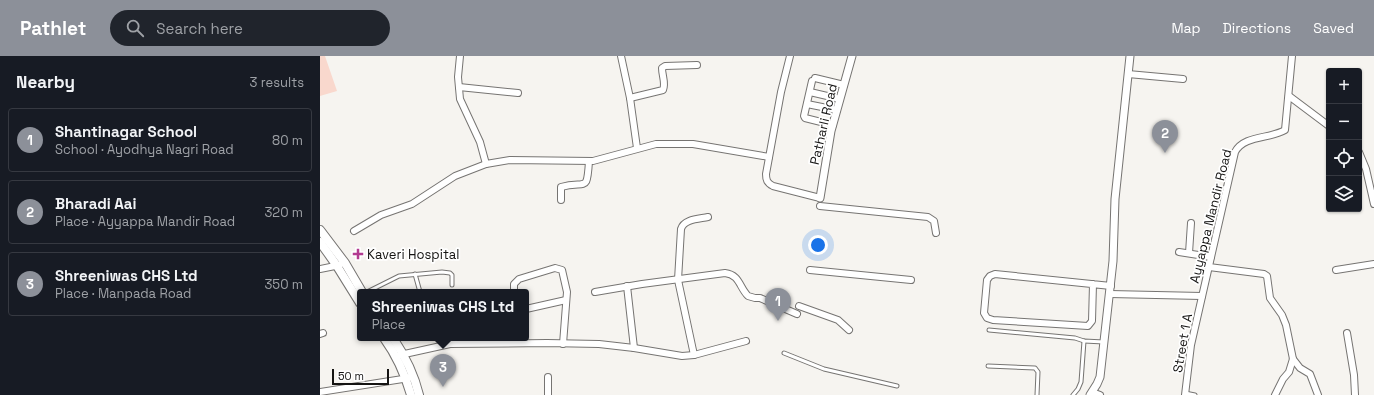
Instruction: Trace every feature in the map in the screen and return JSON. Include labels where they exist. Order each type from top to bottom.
[{"type":"main road","points":[[320,230],[357,292]]},
{"type":"main road","points":[[320,242],[341,265]]},
{"type":"main road","points":[[387,341],[400,355]]},
{"type":"main road","points":[[394,341],[420,395]]},
{"type":"main road","points":[[411,378],[411,395]]},
{"type":"street","points":[[460,56],[460,99],[480,142],[486,164]]},
{"type":"street","points":[[621,56],[630,98],[637,148]]},
{"type":"street","points":[[790,56],[781,92],[766,174],[766,180],[769,184],[820,202],[928,217],[934,221],[936,233]]},
{"type":"street","name":"Patharli Road","points":[[820,202],[833,125],[852,56]]},
{"type":"street","points":[[1100,395],[1091,394],[1100,376],[1111,286],[1116,199],[1130,56]]},
{"type":"street","name":"Ayyappa Mandir Road","points":[[1202,296],[1235,152],[1241,144],[1285,130],[1292,56]]},
{"type":"street","points":[[630,98],[663,90],[662,68],[665,66],[697,65]]},
{"type":"street","points":[[1128,74],[1183,79]]},
{"type":"street","points":[[833,125],[805,118],[804,116],[810,92],[814,80],[844,85]]},
{"type":"street","points":[[459,87],[518,93]]},
{"type":"street","points":[[810,92],[840,99]]},
{"type":"street","points":[[1288,96],[1326,124]]},
{"type":"street","points":[[807,104],[837,110]]},
{"type":"street","points":[[354,231],[381,216],[412,204],[455,176],[486,164],[510,160],[593,161],[656,144],[694,144],[769,157]]},
{"type":"street","points":[[1362,159],[1366,169],[1374,204]]},
{"type":"street","points":[[561,200],[561,187],[586,182],[588,179],[589,160]]},
{"type":"street","points":[[694,355],[678,280],[682,225],[685,222],[708,217]]},
{"type":"street","points":[[1189,253],[1191,222]]},
{"type":"street","points":[[1179,252],[1211,257]]},
{"type":"street","points":[[1336,270],[1374,264]]},
{"type":"street","points":[[320,269],[341,265]]},
{"type":"street","points":[[1209,267],[1266,274],[1268,278],[1271,300],[1282,315],[1286,325],[1293,359],[1292,366],[1275,395]]},
{"type":"street","points":[[514,289],[514,284],[519,279],[555,268],[562,270],[567,292],[563,344]]},
{"type":"street","points":[[810,270],[911,280]]},
{"type":"street","points":[[595,292],[627,286],[731,274],[736,278],[748,296],[760,298],[797,314]]},
{"type":"street","points":[[1093,284],[1092,321],[1088,326],[993,320],[987,318],[984,313],[987,280],[990,276],[995,274],[1093,284],[1111,286]]},
{"type":"street","points":[[627,286],[634,348]]},
{"type":"street","points":[[1110,294],[1202,296]]},
{"type":"street","name":"Street 1 A","points":[[1185,394],[1191,345],[1202,296]]},
{"type":"street","points":[[529,308],[566,300]]},
{"type":"street","points":[[799,306],[838,320],[850,330]]},
{"type":"street","points":[[1347,333],[1354,375],[1355,395]]},
{"type":"street","points":[[400,355],[456,344],[540,343],[599,344],[682,356],[694,355],[746,341]]},
{"type":"street","points":[[1293,359],[1300,368],[1310,374],[1318,395]]},
{"type":"street","points":[[548,377],[548,395]]},
{"type":"street","points":[[320,392],[411,378]]},
{"type":"lane","points":[[373,289],[399,276],[442,272],[450,273],[452,275],[452,285]]},
{"type":"lane","points":[[415,274],[419,289]]},
{"type":"lane","points":[[989,330],[1104,342]]},
{"type":"lane","points":[[1073,395],[1081,382],[1084,341]]},
{"type":"lane","points":[[784,353],[824,369],[897,386]]},
{"type":"lane","points":[[988,366],[1035,368],[1038,372],[1037,395]]},
{"type":"lane","points":[[1185,394],[1195,395]]},
{"type":"shaded area","points":[[320,56],[325,56],[337,91],[320,96]]},
{"type":"place","name":"Bharadi Aai","points":[[1165,153]]},
{"type":"place","name":"Kaveri Hospital","points":[[358,254]]},
{"type":"place","name":"Shantinagar School","points":[[778,321]]},
{"type":"place","name":"Shreeniwas CHS Ltd","points":[[443,387]]}]
